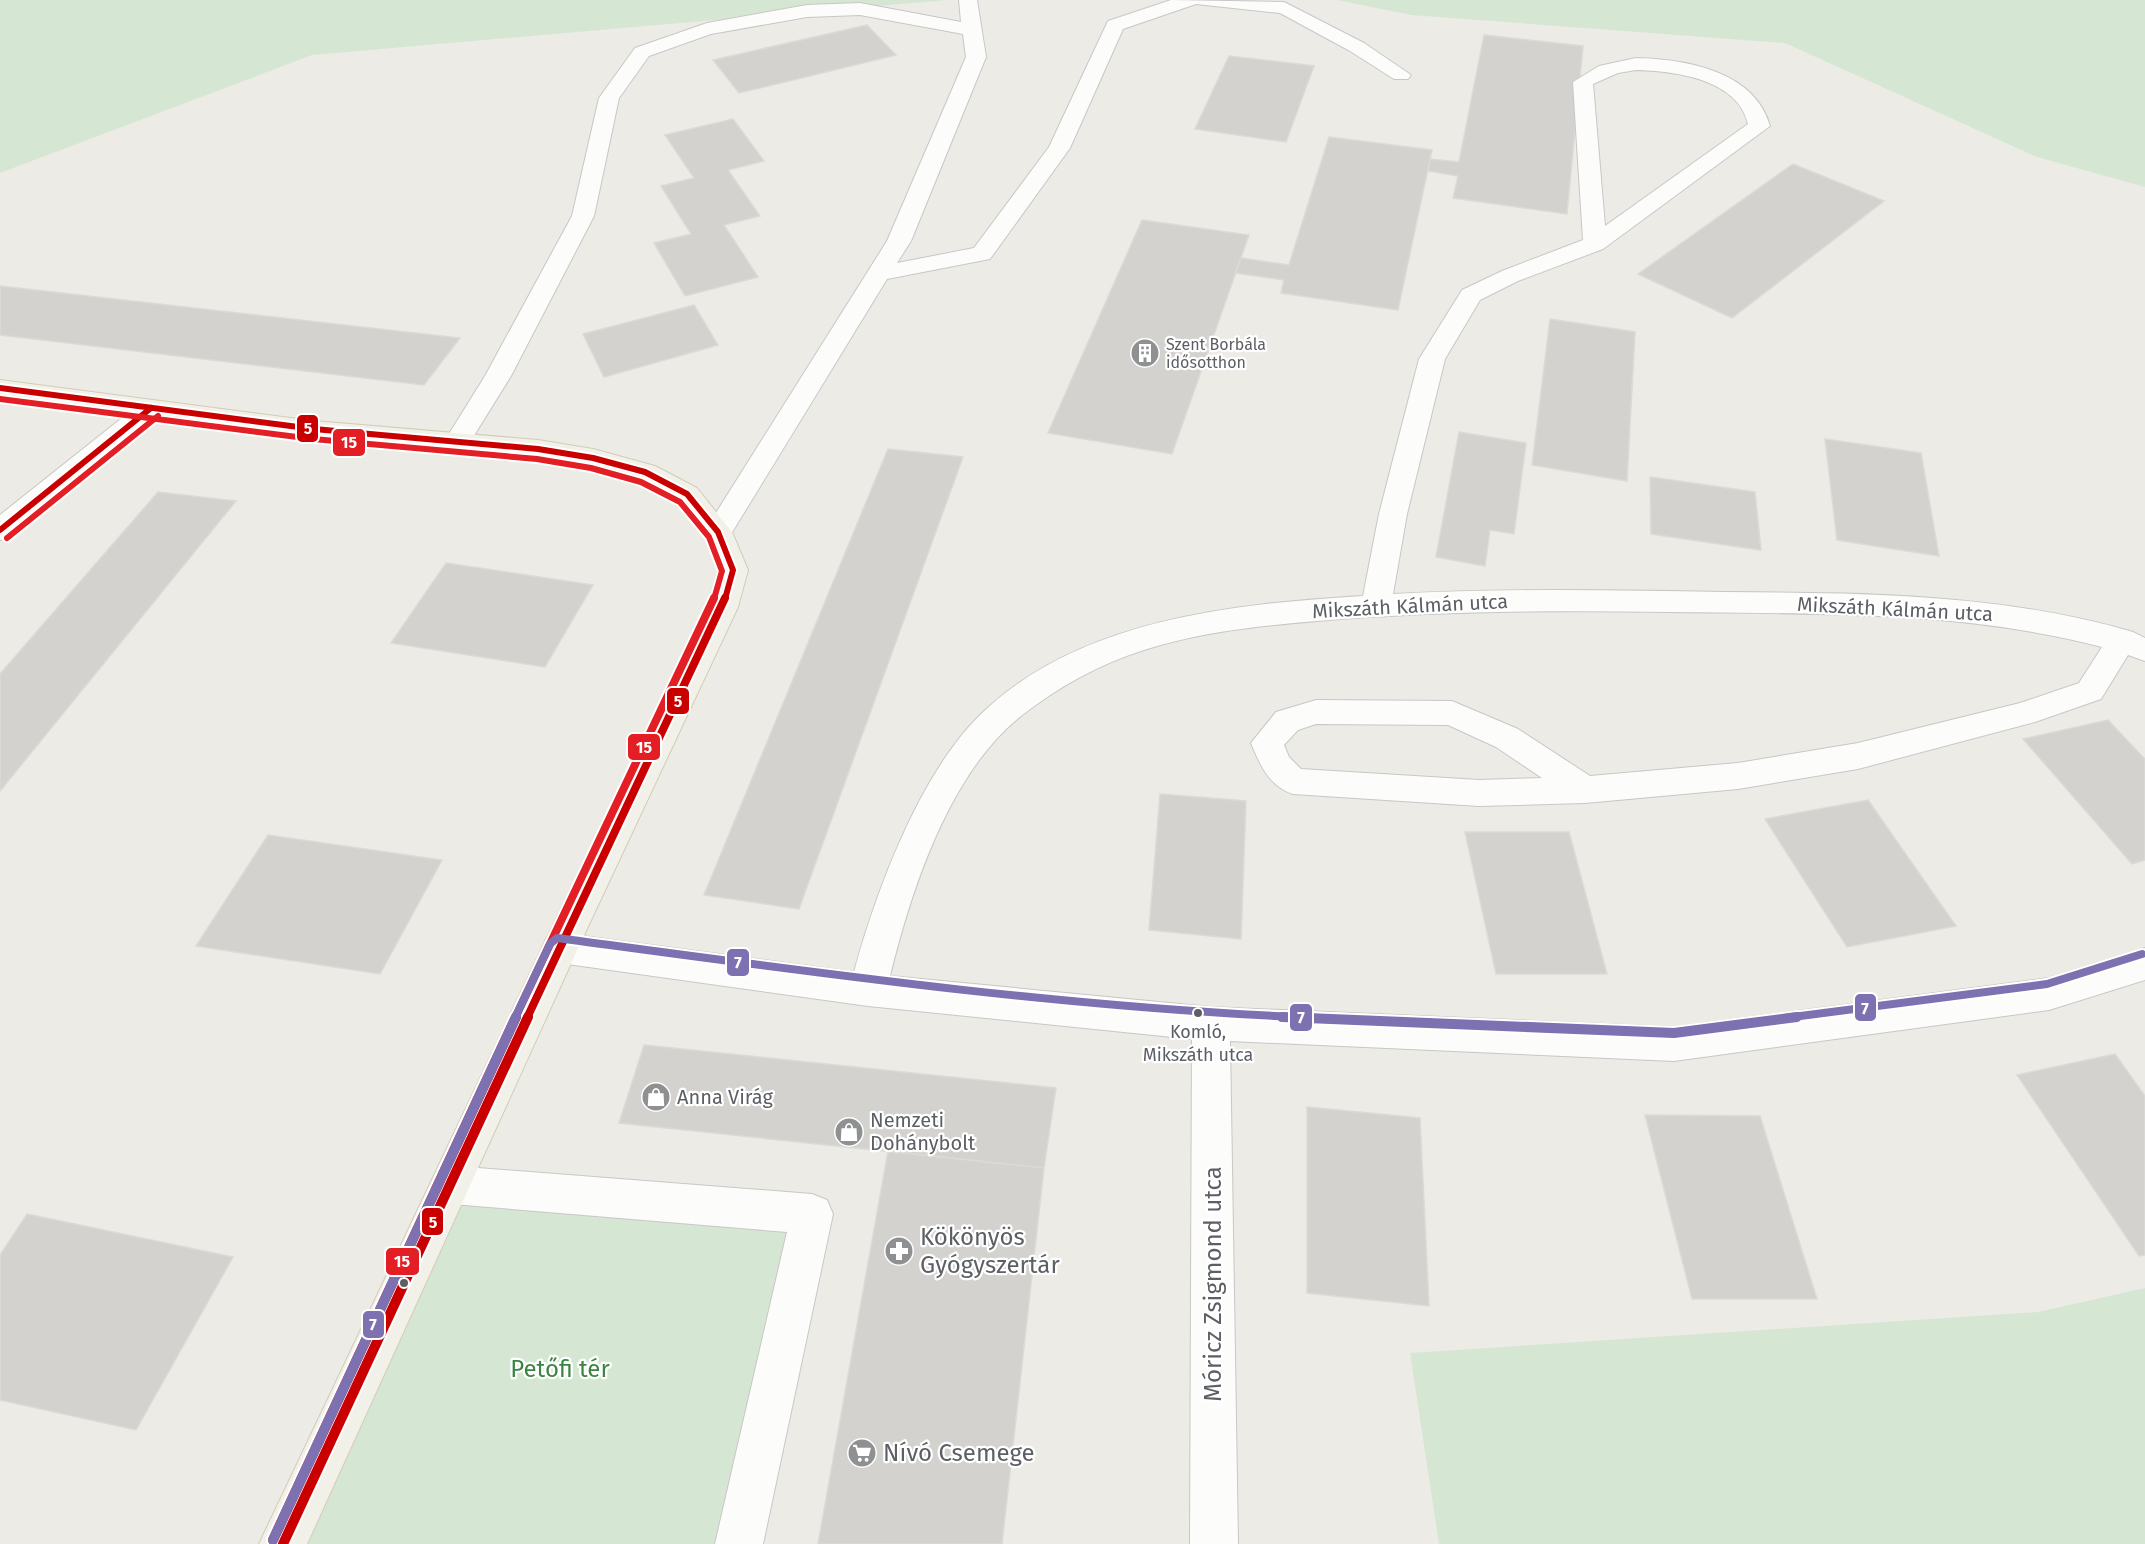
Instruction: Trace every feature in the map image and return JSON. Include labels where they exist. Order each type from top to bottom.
[{"type":"main road","points":[[0,388],[314,429],[538,448],[593,458],[645,472],[687,494],[718,532],[733,570],[723,607],[560,948],[452,1185],[283,1544]]},
{"type":"street","points":[[718,532],[899,241],[976,57],[968,0]]},
{"type":"street","points":[[881,273],[982,254],[1059,147],[1115,25],[1190,0]]},
{"type":"street","points":[[1201,0],[1284,8],[1357,46],[1401,75]]},
{"type":"street","points":[[457,442],[498,376],[583,216],[609,98],[642,52],[707,29],[807,11],[860,9],[972,30]]},
{"type":"street","points":[[1376,604],[1393,514],[1432,358],[1471,295],[1510,276],[1595,243],[1759,126],[1752,105],[1734,89],[1710,77],[1683,69],[1623,65],[1599,72],[1583,82],[1595,243]]},
{"type":"street","points":[[0,530],[150,408]]},
{"type":"street","name":"Mikszáth Kálmán utca","points":[[868,990],[876,957],[909,860],[952,779],[984,731],[1032,693],[1084,662],[1182,629],[1253,616],[1376,604],[1538,600],[1930,608],[2015,615],[2134,645]]},
{"type":"street","points":[[1584,790],[1508,738],[1452,713],[1316,712],[1287,721],[1267,743],[1276,764],[1293,781],[1479,793],[1584,790],[1738,776],[1858,756],[2024,714],[2090,691],[2134,645]]},
{"type":"street","points":[[560,948],[868,990],[1211,1024],[1674,1044],[2049,994],[2145,964]]},
{"type":"street","name":"Móricz Zsigmond utca","points":[[1211,1024],[1214,1544]]},
{"type":"street","points":[[452,1185],[812,1214],[739,1544]]},
{"type":"green space","points":[[0,0],[947,0],[312,55],[0,173]]},
{"type":"green space","points":[[1337,0],[2145,0],[2145,187],[2037,157],[1785,43],[1411,15]]},
{"type":"green space","name":"Petőfi tér","points":[[452,1185],[812,1214],[739,1544],[283,1544]]},
{"type":"green space","points":[[2145,1288],[2145,1544],[1439,1544],[1410,1353],[2038,1312]]},
{"type":"building","points":[[867,25],[896,55],[739,93],[713,60]]},
{"type":"building","points":[[1484,35],[1583,46],[1567,214],[1453,198],[1458,176],[1428,171],[1430,159],[1459,162]]},
{"type":"building","points":[[1229,56],[1314,66],[1286,142],[1195,129]]},
{"type":"building","points":[[733,119],[764,161],[728,170],[760,216],[724,225],[758,277],[685,296],[654,243],[691,234],[661,186],[694,178],[665,135]]},
{"type":"building","points":[[1329,137],[1432,150],[1398,310],[1281,293],[1284,280],[1235,273],[1241,258],[1289,265]]},
{"type":"building","points":[[1793,164],[1884,201],[1732,318],[1638,274]]},
{"type":"building","name":"Szent Borbála idősotthon","points":[[1142,220],[1249,235],[1172,454],[1048,433]]},
{"type":"building","points":[[0,286],[460,338],[424,385],[0,335]]},
{"type":"building","points":[[694,305],[718,345],[604,377],[583,334]]},
{"type":"building","points":[[1550,319],[1635,332],[1627,481],[1532,465]]},
{"type":"building","points":[[1459,432],[1526,443],[1514,534],[1490,530],[1485,566],[1436,557]]},
{"type":"building","points":[[1825,439],[1921,453],[1939,556],[1837,540]]},
{"type":"building","points":[[888,449],[963,457],[799,909],[704,895]]},
{"type":"building","points":[[1650,477],[1755,492],[1761,550],[1651,534]]},
{"type":"building","points":[[158,492],[236,501],[0,791],[0,674]]},
{"type":"building","points":[[446,563],[593,585],[545,667],[391,643]]},
{"type":"building","points":[[2108,720],[2145,759],[2145,860],[2132,864],[2023,739]]},
{"type":"building","points":[[1160,794],[1246,801],[1241,939],[1149,930]]},
{"type":"building","points":[[1868,800],[1956,926],[1847,947],[1765,819]]},
{"type":"building","points":[[1465,832],[1569,832],[1607,974],[1496,974]]},
{"type":"building","points":[[268,835],[442,860],[380,974],[196,946]]},
{"type":"building","points":[[644,1045],[1056,1088],[1044,1168],[619,1123]]},
{"type":"building","points":[[2115,1054],[2145,1096],[2145,1255],[2139,1256],[2017,1075]]},
{"type":"building","points":[[1307,1107],[1420,1118],[1429,1306],[1307,1293]]},
{"type":"building","points":[[1645,1115],[1760,1116],[1817,1299],[1692,1299]]},
{"type":"building","points":[[888,1151],[1044,1168],[1002,1544],[818,1544]]},
{"type":"building","points":[[27,1214],[233,1257],[136,1430],[0,1400],[0,1255]]},
{"type":"transit line","name":"5","points":[[0,388],[314,429],[538,449],[593,458],[645,472],[687,494],[718,532],[733,570],[723,607],[560,948],[283,1544]]},
{"type":"transit line","name":"15","points":[[0,399],[313,439],[537,459],[591,468],[641,482],[680,502],[709,537],[722,571],[713,603],[550,944],[273,1540]]},
{"type":"transit line","name":"5","points":[[0,530],[151,408]]},
{"type":"transit line","name":"15","points":[[7,538],[158,416]]},
{"type":"transit line","name":"7","points":[[273,1540],[550,944],[557,938],[869,980],[1212,1014],[1674,1033],[2047,984],[2142,954]]},
{"type":"place","name":"Szent Borbála idősotthon","points":[[1145,353]]},
{"type":"place","name":"Komló, Mikszáth utca","points":[[1198,1013]]},
{"type":"place","name":"Anna Virág","points":[[656,1097]]},
{"type":"place","name":"Nemzeti Dohánybolt","points":[[849,1132]]},
{"type":"place","name":"Kökönyös Gyógyszertár","points":[[899,1251]]},
{"type":"place","name":"Nívó Csemege","points":[[862,1453]]}]
